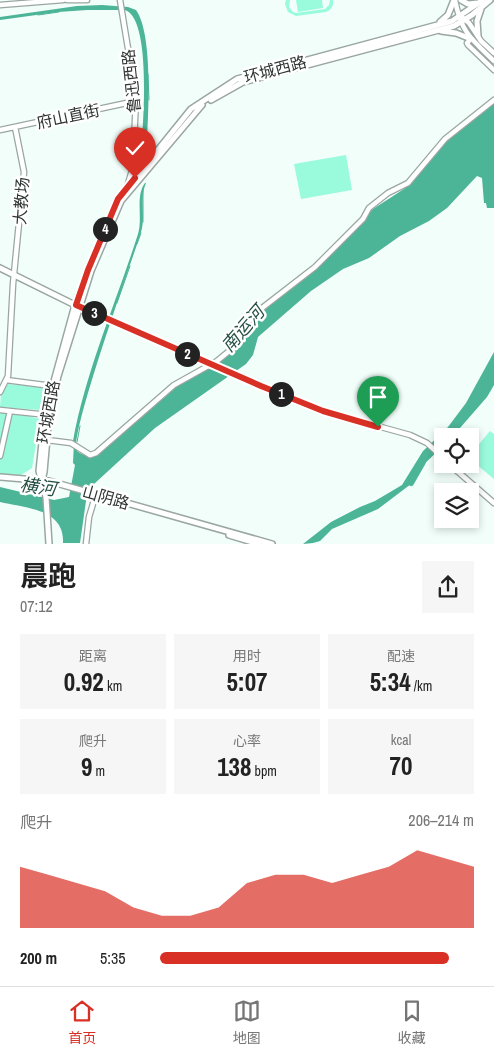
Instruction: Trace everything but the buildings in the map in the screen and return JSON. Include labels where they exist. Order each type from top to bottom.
[{"type":"main road","points":[[433,29],[445,20],[455,0]]},
{"type":"main road","points":[[461,0],[468,4],[474,4],[483,0]]},
{"type":"main road","points":[[471,13],[483,0]]},
{"type":"main road","points":[[471,13],[490,0]]},
{"type":"main road","points":[[478,36],[477,21],[482,7]]},
{"type":"main road","name":"环城西路","points":[[42,480],[39,471],[52,386],[88,270],[118,199],[139,173],[200,107],[243,82],[433,29],[454,26],[471,13]]},
{"type":"main road","points":[[433,29],[456,33],[471,39]]},
{"type":"main road","name":"环城西路","points":[[42,480],[47,440],[47,414],[77,306],[122,201],[149,164]]},
{"type":"main road","points":[[0,268],[77,306]]},
{"type":"main road","points":[[0,477],[42,480],[46,497],[50,544]]},
{"type":"main road","name":"山阴路","points":[[42,480],[272,544]]},
{"type":"main road","name":"山阴路","points":[[90,494],[259,544]]},
{"type":"street","points":[[0,5],[63,0]]},
{"type":"street","points":[[68,0],[87,0]]},
{"type":"street","name":"鲁迅西路","points":[[120,0],[136,101],[131,176],[125,190]]},
{"type":"street","points":[[455,0],[463,27],[471,39],[494,61]]},
{"type":"street","points":[[462,19],[469,23],[494,53]]},
{"type":"street","points":[[471,39],[467,43],[468,45],[494,70]]},
{"type":"street","points":[[47,440],[71,443],[90,455],[96,453],[174,385],[217,361],[228,352],[253,316],[315,267],[363,220],[369,208],[388,193],[408,183],[445,140],[494,100]]},
{"type":"street","name":"府山直街","points":[[0,130],[136,101]]},
{"type":"street","name":"大教场","points":[[6,380],[8,376],[13,284],[24,172],[15,127]]},
{"type":"street","points":[[133,156],[149,164]]},
{"type":"street","points":[[77,306],[323,411],[410,435],[434,450]]},
{"type":"street","points":[[1,387],[6,380],[52,386]]},
{"type":"street","points":[[0,410],[47,414]]},
{"type":"street","points":[[0,456],[10,411]]},
{"type":"street","points":[[459,473],[494,503]]},
{"type":"street","points":[[86,544],[88,524],[95,497]]},
{"type":"shaded area","points":[[286,0],[290,0],[289,7],[296,13],[325,9],[329,5],[330,0],[333,0],[333,2],[332,8],[326,12],[296,16],[288,12],[285,4]]},
{"type":"shaded area","points":[[296,0],[322,0],[323,8],[298,12]]},
{"type":"shaded area","points":[[346,155],[352,190],[301,199],[294,164]]},
{"type":"shaded area","points":[[8,384],[48,388],[40,410],[0,407],[1,394]]},
{"type":"shaded area","points":[[0,413],[20,414],[40,419],[32,468],[21,475],[0,474]]},
{"type":"shaded area","points":[[490,431],[494,434],[494,479],[479,466],[479,444]]},
{"type":"water","points":[[77,6],[128,7],[136,10],[142,22],[148,58],[146,154],[141,152],[144,98],[142,52],[139,32],[134,18],[125,10],[87,10],[0,20],[0,17]]},
{"type":"water","name":"南运河","points":[[494,103],[494,208],[487,208],[486,203],[484,203],[482,178],[477,176],[447,208],[429,221],[400,236],[369,258],[343,269],[311,291],[258,337],[253,355],[246,364],[155,428],[94,484],[86,501],[80,543],[63,543],[62,532],[58,523],[42,512],[0,502],[0,487],[54,500],[69,497],[75,465],[73,463],[73,441],[79,415],[93,362],[138,234],[140,194],[145,183],[141,232],[82,415],[77,439],[77,451],[88,456],[91,456],[173,388],[222,357],[252,317],[296,283],[373,209],[404,189],[445,141]]},
{"type":"water","points":[[494,352],[494,385],[487,397],[460,428],[447,428],[466,403]]},
{"type":"water","points":[[434,440],[434,455],[419,469],[411,484],[378,509],[332,529],[320,541],[303,544],[331,522],[375,501],[402,485],[423,451]]},
{"type":"waterway","points":[[38,15],[59,12]]},
{"type":"waterway","points":[[148,74],[149,100]]},
{"type":"waterway","points":[[145,154],[145,162]]},
{"type":"waterway","points":[[143,191],[143,222]]},
{"type":"waterway","points":[[137,244],[141,233]]},
{"type":"waterway","points":[[117,303],[130,266]]},
{"type":"waterway","points":[[77,442],[80,426]]},
{"type":"waterway","points":[[411,483],[423,462]]},
{"type":"route","points":[[135,178],[118,199],[88,270],[76,305],[261,386],[323,411],[378,427]]},
{"type":"water label","name":"横河","points":[[38,487]]}]
